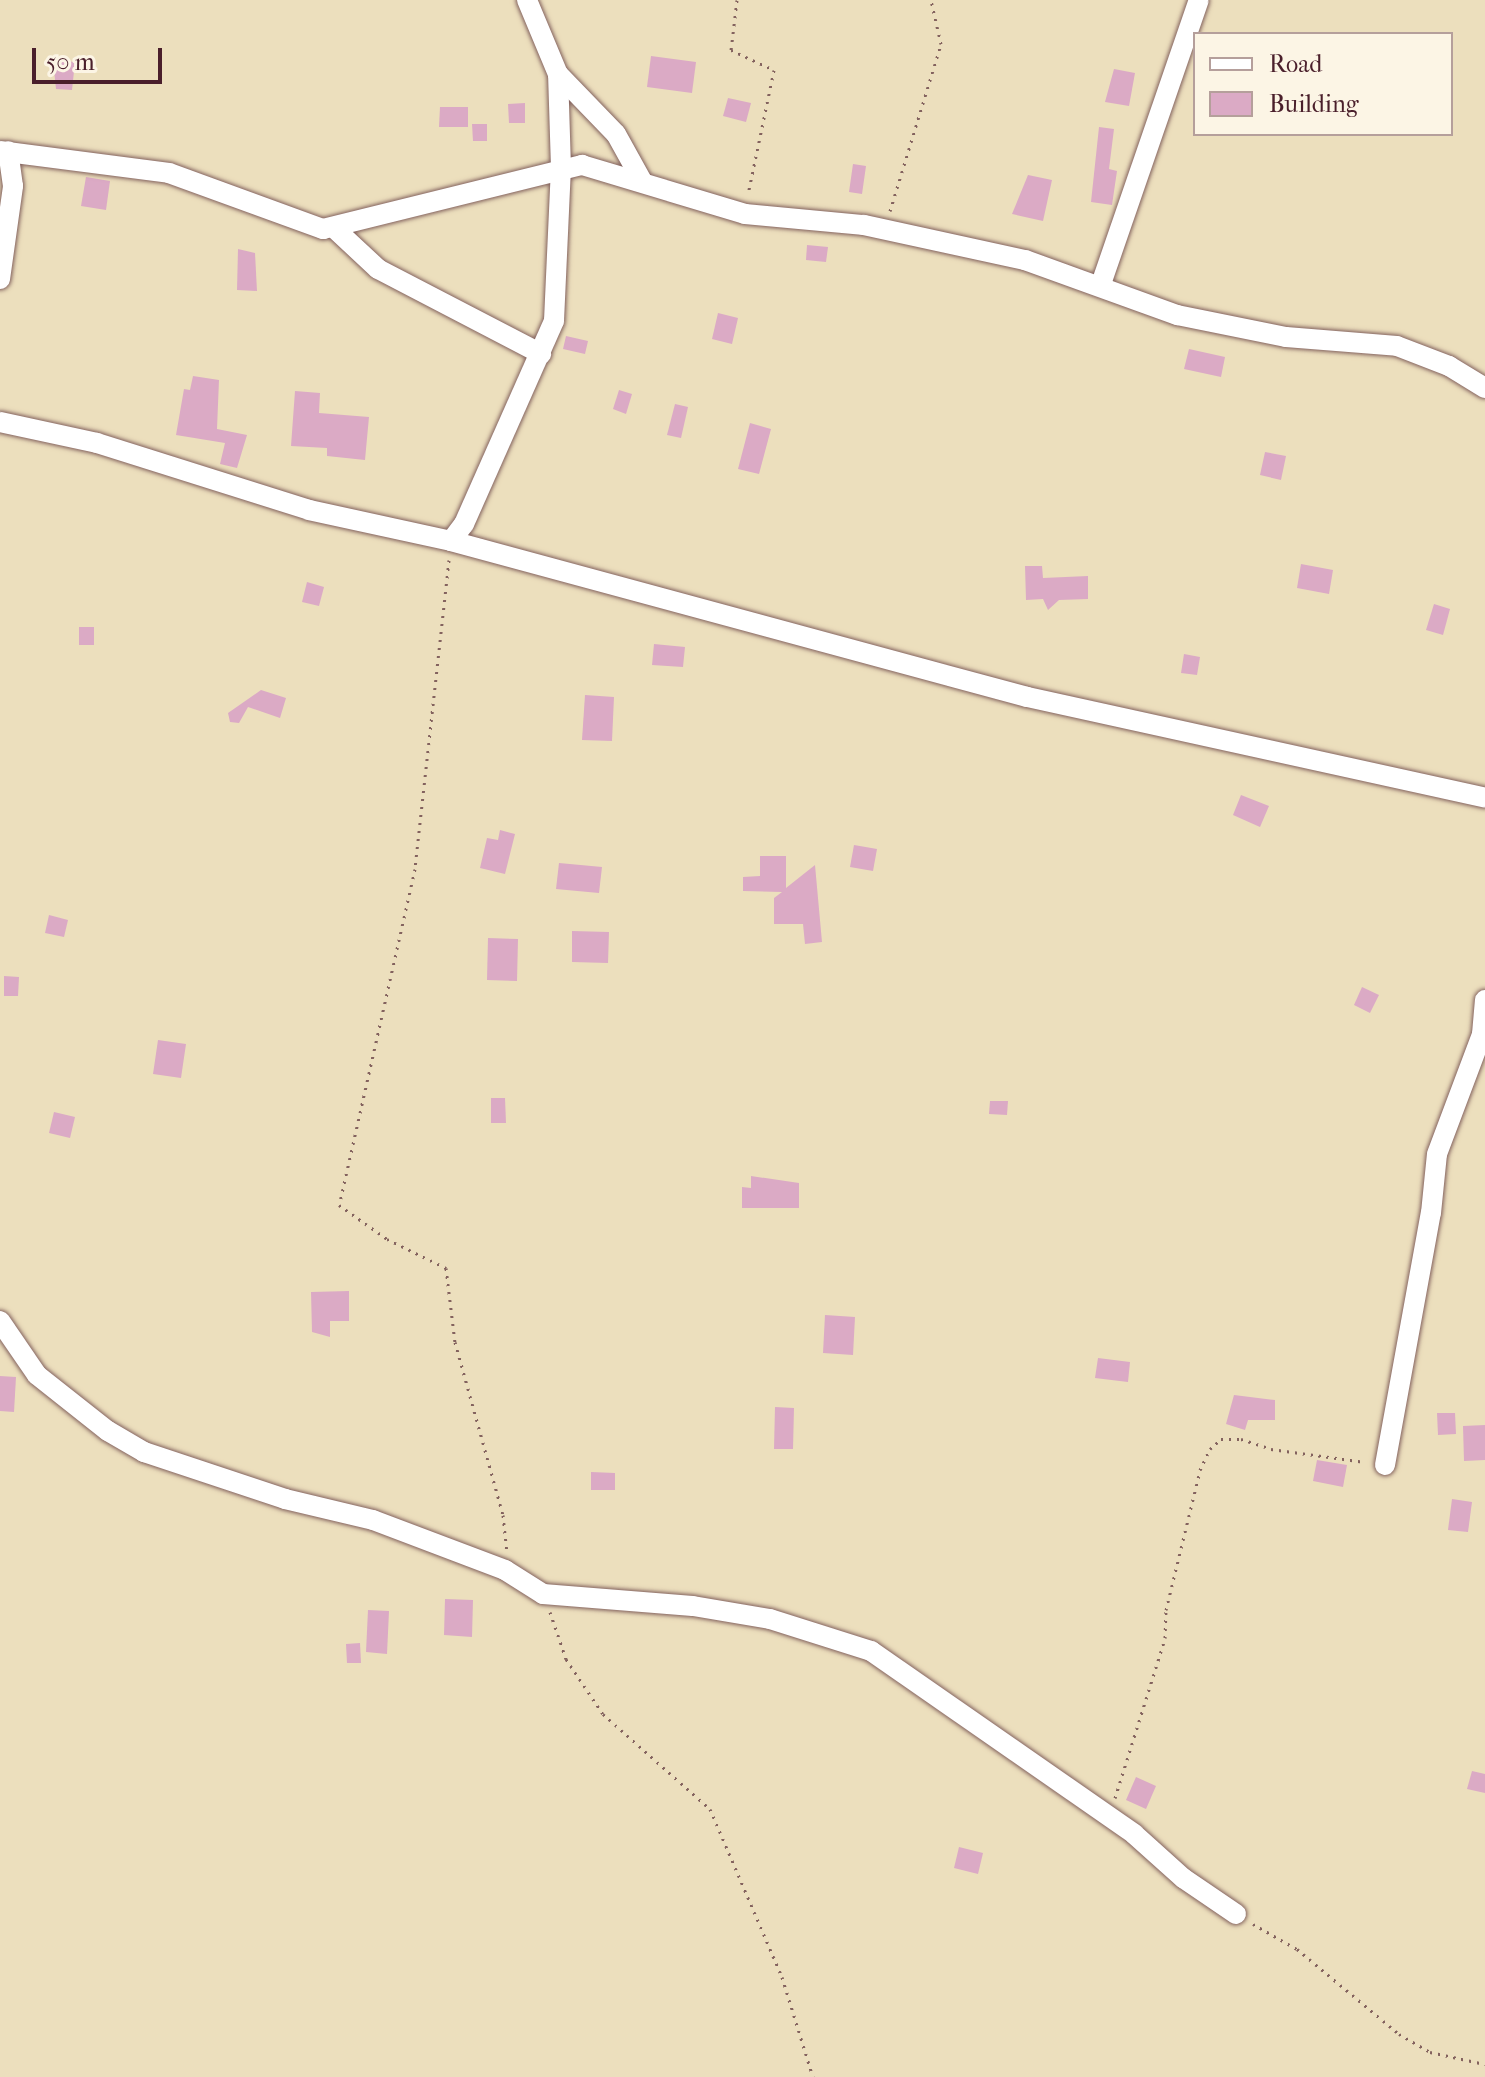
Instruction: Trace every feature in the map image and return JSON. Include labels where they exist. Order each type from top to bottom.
[{"type":"street","points":[[451,541],[464,524],[554,321],[561,168],[558,74],[527,0]]},
{"type":"street","points":[[1101,284],[1199,0]]},
{"type":"street","points":[[558,74],[616,134],[642,181]]},
{"type":"street","points":[[0,279],[13,186],[4,151],[169,173],[223,189],[303,226],[334,228],[582,165],[745,214],[884,229],[1025,260],[1101,284],[1139,303],[1220,325],[1286,337],[1397,346],[1449,366],[1485,388]]},
{"type":"street","points":[[334,228],[378,269],[541,354]]},
{"type":"street","points":[[0,422],[97,443],[309,510],[451,541],[1027,697],[1485,798]]},
{"type":"street","points":[[1385,1465],[1431,1213],[1437,1154],[1482,1034],[1485,1000]]},
{"type":"street","points":[[0,1321],[37,1375],[134,1447],[285,1499],[373,1520],[522,1580],[543,1594],[757,1617],[871,1651],[1108,1816],[1236,1914]]},
{"type":"path","points":[[737,0],[731,50],[774,70],[745,214]]},
{"type":"path","points":[[884,229],[941,44],[931,0]]},
{"type":"path","points":[[451,541],[415,869],[339,1205],[387,1239],[446,1268],[455,1342],[503,1515],[506,1549],[522,1580]]},
{"type":"path","points":[[1108,1816],[1165,1638],[1166,1610],[1200,1470],[1210,1449],[1221,1439],[1241,1439],[1271,1449],[1385,1465]]},
{"type":"path","points":[[543,1594],[566,1659],[603,1714],[710,1809],[782,1977],[813,2077]]},
{"type":"path","points":[[1236,1914],[1297,1949],[1399,2034],[1430,2052],[1485,2064]]},
{"type":"building","points":[[651,56],[696,62],[692,93],[647,87]]},
{"type":"building","points":[[53,60],[75,62],[72,90],[56,89]]},
{"type":"building","points":[[1114,69],[1135,73],[1129,106],[1105,102]]},
{"type":"building","points":[[728,98],[751,103],[746,122],[723,116]]},
{"type":"building","points":[[525,103],[525,123],[509,123],[508,104]]},
{"type":"building","points":[[440,107],[468,107],[468,127],[439,127]]},
{"type":"building","points":[[472,124],[487,124],[487,141],[473,141]]},
{"type":"building","points":[[1099,127],[1114,129],[1109,169],[1117,171],[1112,205],[1091,202]]},
{"type":"building","points":[[853,164],[866,166],[862,194],[849,192]]},
{"type":"building","points":[[1028,175],[1052,180],[1043,221],[1012,214]]},
{"type":"building","points":[[86,177],[110,181],[106,210],[81,206]]},
{"type":"building","points":[[807,245],[828,247],[826,262],[806,260]]},
{"type":"building","points":[[238,249],[255,253],[257,291],[237,290]]},
{"type":"building","points":[[718,313],[738,318],[732,344],[712,339]]},
{"type":"building","points":[[566,336],[588,341],[585,354],[563,349]]},
{"type":"building","points":[[1189,349],[1225,357],[1221,377],[1184,369]]},
{"type":"building","points":[[193,376],[219,380],[217,429],[247,435],[237,468],[220,464],[225,443],[176,435],[184,389],[190,390]]},
{"type":"building","points":[[619,390],[632,394],[626,414],[613,409]]},
{"type":"building","points":[[295,391],[320,393],[319,413],[369,417],[365,460],[327,456],[327,448],[291,446]]},
{"type":"building","points":[[675,404],[688,407],[681,438],[667,435]]},
{"type":"building","points":[[750,423],[771,429],[759,474],[738,469]]},
{"type":"building","points":[[1265,452],[1286,456],[1281,480],[1260,475]]},
{"type":"building","points":[[1301,564],[1333,570],[1329,594],[1297,588]]},
{"type":"building","points":[[1025,566],[1042,566],[1043,578],[1088,576],[1088,599],[1059,600],[1048,610],[1043,599],[1026,600]]},
{"type":"building","points":[[307,582],[324,587],[319,606],[302,602]]},
{"type":"building","points":[[1434,604],[1450,609],[1443,635],[1426,630]]},
{"type":"building","points":[[79,627],[94,627],[94,645],[79,645]]},
{"type":"building","points":[[654,644],[685,647],[683,667],[652,665]]},
{"type":"building","points":[[1184,654],[1200,657],[1197,675],[1181,673]]},
{"type":"building","points":[[261,690],[286,698],[280,718],[248,707],[239,723],[230,722],[228,713]]},
{"type":"building","points":[[585,695],[614,697],[612,741],[582,740]]},
{"type":"building","points":[[1241,795],[1269,806],[1260,827],[1233,815]]},
{"type":"building","points":[[500,830],[515,834],[505,874],[480,868],[487,838],[498,840]]},
{"type":"building","points":[[854,845],[877,849],[873,871],[850,867]]},
{"type":"building","points":[[760,856],[786,856],[786,888],[815,865],[822,942],[805,944],[803,924],[774,924],[774,898],[782,892],[743,891],[743,877],[760,876]]},
{"type":"building","points":[[559,863],[602,867],[599,893],[556,889]]},
{"type":"building","points":[[49,915],[68,920],[64,937],[45,933]]},
{"type":"building","points":[[572,931],[609,932],[608,963],[572,962]]},
{"type":"building","points":[[488,938],[518,939],[517,981],[487,980]]},
{"type":"building","points":[[4,976],[19,977],[18,996],[4,996]]},
{"type":"building","points":[[1362,987],[1379,995],[1370,1013],[1354,1005]]},
{"type":"building","points":[[158,1040],[186,1044],[181,1078],[153,1074]]},
{"type":"building","points":[[491,1098],[505,1098],[506,1123],[491,1123]]},
{"type":"building","points":[[990,1101],[1008,1101],[1007,1115],[989,1114]]},
{"type":"building","points":[[54,1112],[75,1117],[70,1138],[49,1133]]},
{"type":"building","points":[[751,1176],[799,1183],[799,1208],[742,1208],[742,1187],[751,1188]]},
{"type":"building","points":[[349,1291],[349,1321],[330,1321],[330,1337],[312,1332],[311,1292]]},
{"type":"building","points":[[825,1315],[855,1317],[853,1355],[823,1353]]},
{"type":"building","points":[[1098,1358],[1130,1362],[1128,1382],[1095,1378]]},
{"type":"building","points":[[0,1376],[16,1377],[14,1412],[0,1411]]},
{"type":"building","points":[[1234,1395],[1275,1400],[1275,1420],[1248,1420],[1245,1430],[1226,1424]]},
{"type":"building","points":[[775,1407],[794,1408],[793,1449],[774,1449]]},
{"type":"building","points":[[1437,1413],[1455,1413],[1456,1434],[1438,1435]]},
{"type":"building","points":[[1485,1425],[1485,1460],[1464,1461],[1463,1426]]},
{"type":"building","points":[[1317,1460],[1347,1465],[1343,1487],[1313,1481]]},
{"type":"building","points":[[591,1472],[615,1473],[615,1490],[591,1490]]},
{"type":"building","points":[[1452,1499],[1472,1502],[1468,1532],[1448,1530]]},
{"type":"building","points":[[445,1599],[473,1600],[472,1637],[444,1635]]},
{"type":"building","points":[[368,1610],[389,1611],[387,1654],[366,1652]]},
{"type":"building","points":[[360,1643],[361,1663],[347,1663],[346,1644]]},
{"type":"building","points":[[1472,1771],[1485,1774],[1485,1793],[1467,1789]]},
{"type":"building","points":[[1136,1777],[1156,1786],[1146,1809],[1126,1800]]},
{"type":"building","points":[[959,1847],[983,1853],[978,1874],[954,1868]]}]
